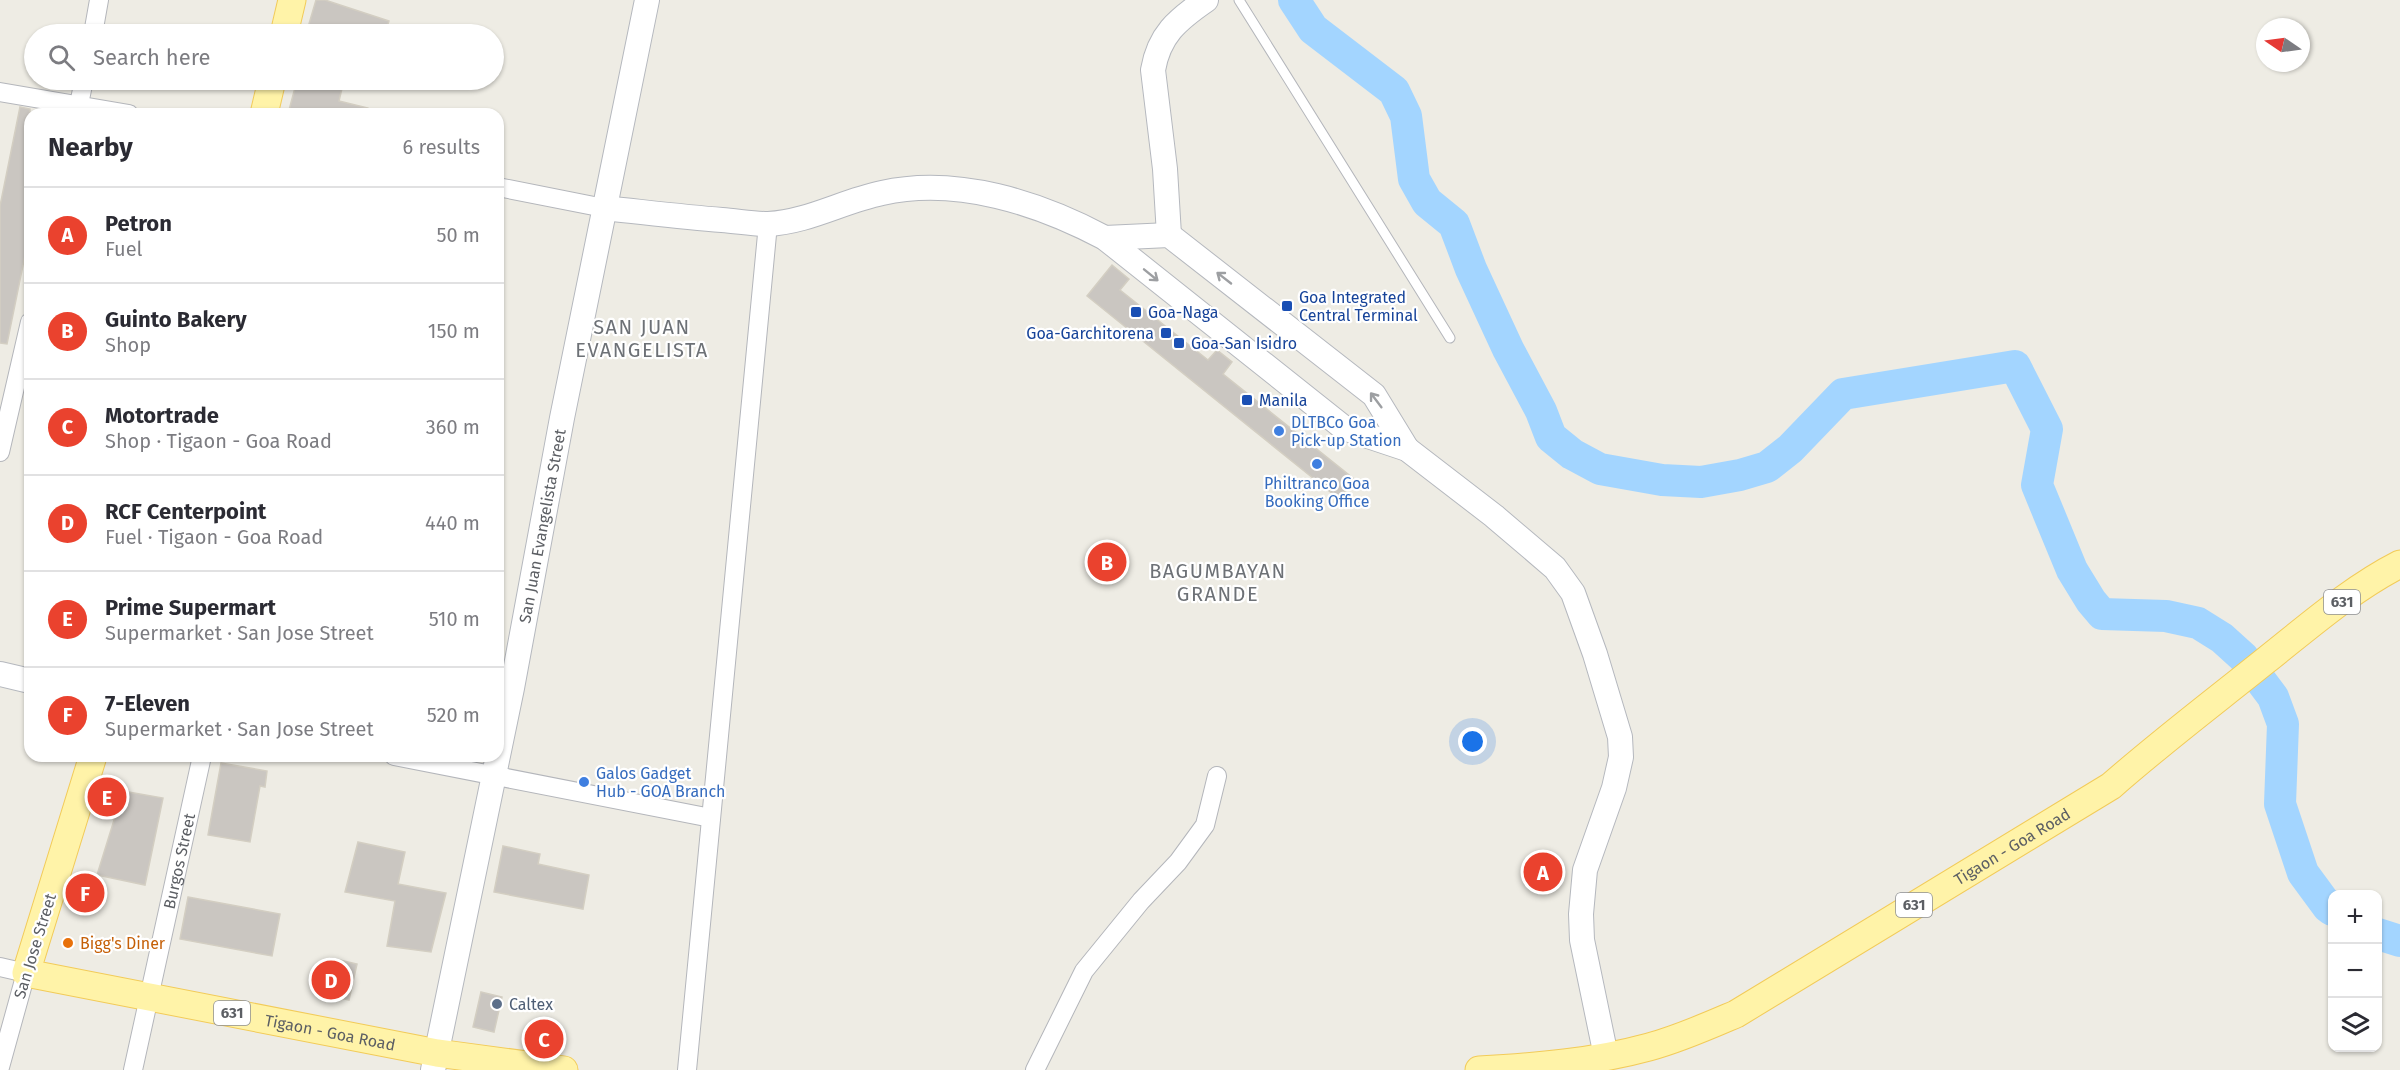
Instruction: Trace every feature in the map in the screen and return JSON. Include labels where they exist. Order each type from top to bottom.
[{"type":"main road","points":[[286,24],[292,0]]},
{"type":"main road","points":[[265,108],[270,90]]},
{"type":"main road","name":"Tigaon - Goa Road","points":[[1479,1070],[1517,1069],[1606,1056],[1666,1042],[1736,1014],[2112,786],[2287,644],[2374,578],[2400,564]]},
{"type":"main road","name":"San Jose Street","points":[[27,973],[91,762]]},
{"type":"main road","name":"Tigaon - Goa Road","points":[[27,973],[149,997],[435,1062],[564,1070]]},
{"type":"street","points":[[95,24],[99,0]]},
{"type":"street","name":"San Juan Evangelista Street","points":[[504,724],[604,208],[647,0]]},
{"type":"street","points":[[1169,235],[1165,169],[1153,70],[1162,39],[1186,14],[1206,0]]},
{"type":"street","points":[[78,108],[82,90]]},
{"type":"street","points":[[0,92],[69,108]]},
{"type":"street","points":[[504,188],[604,208],[768,224],[811,217],[860,198],[884,192],[937,189],[979,192],[1024,203],[1070,219],[1105,238],[1344,428],[1407,449],[1494,516],[1555,568],[1573,593],[1618,728],[1621,757],[1614,788],[1585,870],[1581,914],[1582,940],[1606,1056]]},
{"type":"street","points":[[687,1070],[768,224]]},
{"type":"street","points":[[1105,238],[1169,235],[1374,395],[1407,449]]},
{"type":"street","points":[[0,452],[24,348]]},
{"type":"street","points":[[0,674],[24,680]]},
{"type":"street","name":"Burgos Street","points":[[134,1070],[201,762]]},
{"type":"street","points":[[424,762],[711,818]]},
{"type":"street","name":"San Juan Evangelista Street","points":[[435,1062],[497,762]]},
{"type":"street","points":[[1035,1070],[1084,971],[1141,901],[1178,862],[1204,825],[1217,776]]},
{"type":"street","points":[[0,967],[27,973]]},
{"type":"street","name":"San Jose Street","points":[[0,1066],[27,973]]},
{"type":"lane","points":[[1239,0],[1450,338]]},
{"type":"building","points":[[316,0],[325,0],[389,21],[388,24],[309,24]]},
{"type":"building","points":[[294,90],[342,90],[339,101],[368,108],[290,108]]},
{"type":"building","points":[[20,107],[25,108],[24,260],[7,344],[0,343],[0,206]]},
{"type":"building","points":[[1112,265],[1129,279],[1120,290],[1208,360],[1217,350],[1232,362],[1223,374],[1354,479],[1339,499],[1087,296]]},
{"type":"building","points":[[221,763],[267,771],[265,787],[260,786],[250,842],[208,835]]},
{"type":"building","points":[[123,791],[163,798],[145,885],[97,875]]},
{"type":"building","points":[[358,842],[405,852],[398,884],[446,893],[431,952],[387,946],[395,901],[345,892]]},
{"type":"building","points":[[503,846],[540,854],[538,864],[589,875],[583,909],[494,892]]},
{"type":"building","points":[[188,897],[280,914],[272,956],[180,939]]},
{"type":"building","points":[[331,958],[357,964],[349,1000],[323,994]]},
{"type":"building","points":[[481,992],[502,997],[494,1032],[473,1027]]},
{"type":"waterway","points":[[1294,0],[1313,29],[1394,91],[1406,116],[1414,179],[1427,202],[1454,224],[1471,269],[1508,349],[1541,411],[1551,437],[1572,454],[1600,469],[1662,480],[1701,482],[1740,475],[1767,467],[1790,449],[1843,394],[2015,366],[2047,429],[2037,485],[2072,570],[2091,601],[2102,614],[2166,616],[2198,623],[2222,638],[2243,657],[2273,697],[2283,724],[2280,804],[2303,873],[2328,907]]},
{"type":"waterway","points":[[2382,935],[2400,941]]},
{"type":"place","name":"Goa Integrated Central Terminal","points":[[1287,306]]},
{"type":"place","name":"Goa-Naga","points":[[1136,312]]},
{"type":"place","name":"Goa-Garchitorena","points":[[1166,333]]},
{"type":"place","name":"Goa-San Isidro","points":[[1179,343]]},
{"type":"place","name":"Manila","points":[[1247,400]]},
{"type":"place","name":"DLTBCo Goa Pick-up Station","points":[[1279,431]]},
{"type":"place","name":"Philtranco Goa Booking Office","points":[[1317,464]]},
{"type":"place","name":"Guinto Bakery","points":[[1107,562]]},
{"type":"place","name":"Galos Gadget Hub - GOA Branch","points":[[584,782]]},
{"type":"place","name":"Prime Supermart","points":[[107,797]]},
{"type":"place","name":"Petron","points":[[1543,872]]},
{"type":"place","name":"7-Eleven","points":[[85,893]]},
{"type":"place","name":"Bigg's Diner","points":[[68,943]]},
{"type":"place","name":"RCF Centerpoint","points":[[331,980]]},
{"type":"place","name":"Caltex","points":[[497,1004]]},
{"type":"place","name":"Motortrade","points":[[544,1039]]},
{"type":"district","name":"SAN JUAN EVANGELISTA","points":[[642,338]]},
{"type":"district","name":"BAGUMBAYAN GRANDE","points":[[1218,582]]}]
